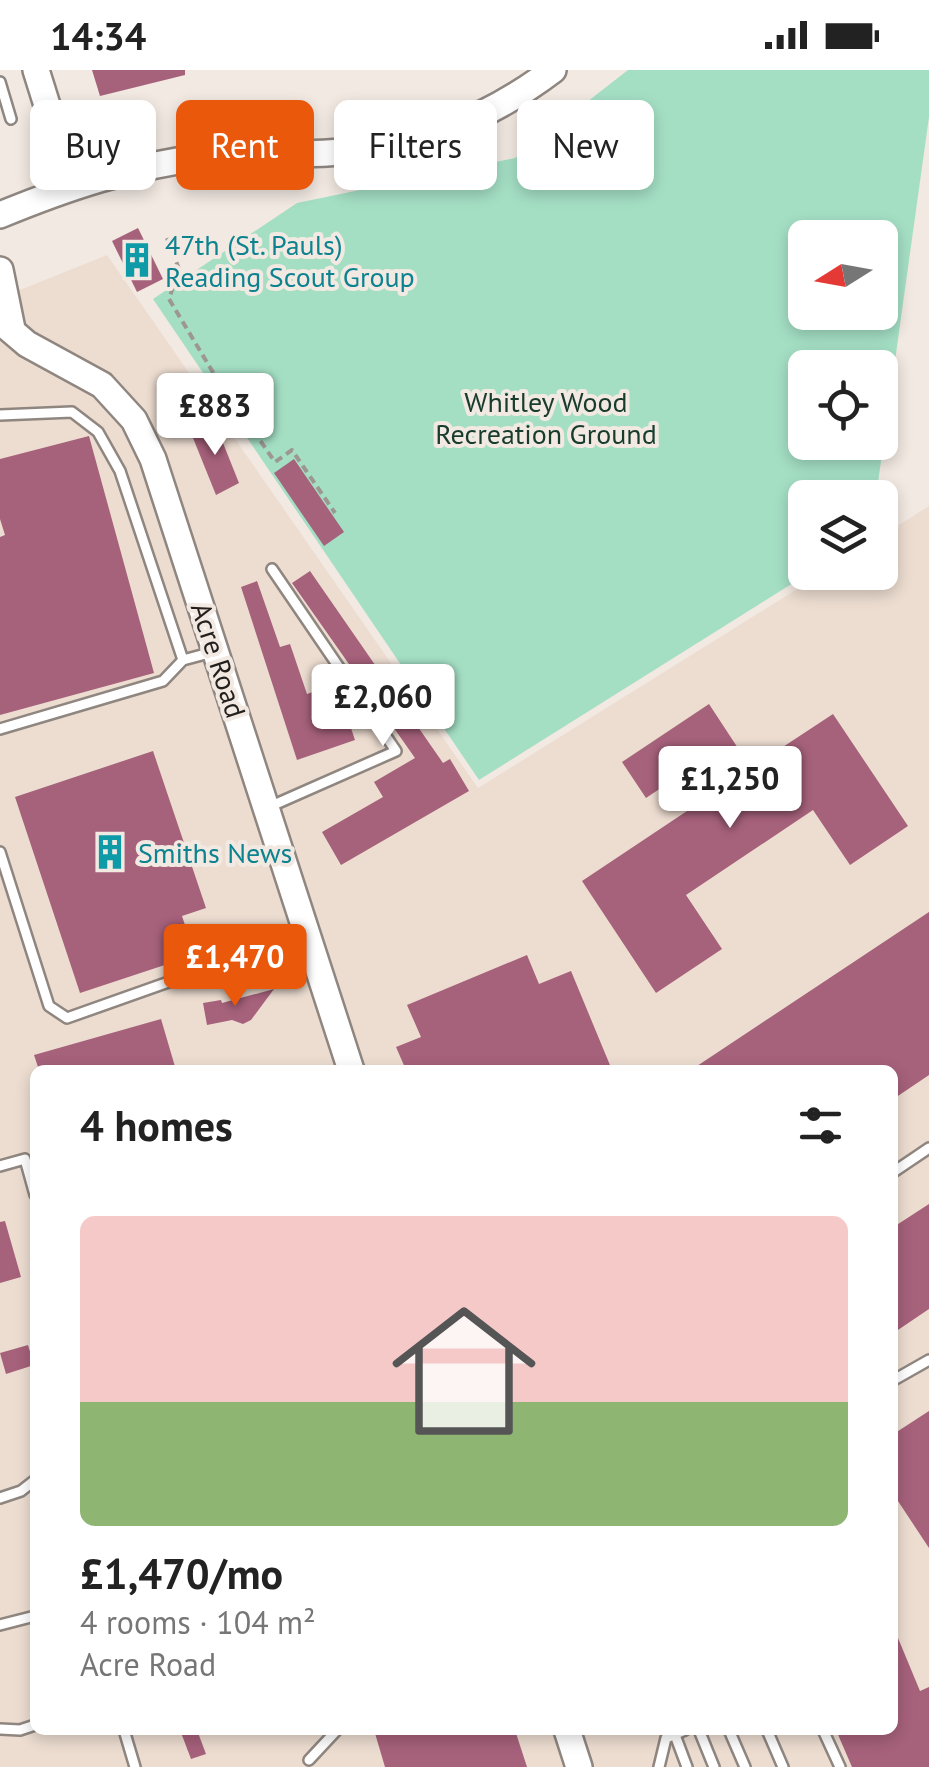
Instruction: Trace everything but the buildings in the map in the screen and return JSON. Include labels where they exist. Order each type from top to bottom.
[{"type":"street","points":[[36,70],[45,100]]},
{"type":"street","points":[[156,164],[208,156],[332,152],[426,137],[469,122],[515,98],[552,70]]},
{"type":"street","points":[[0,215],[60,190]]},
{"type":"street","points":[[0,270],[4,320]]},
{"type":"street","name":"Acre Road","points":[[4,320],[27,344],[102,385],[134,420],[153,459],[350,1065]]},
{"type":"street","points":[[570,1735],[580,1767]]},
{"type":"lane","points":[[0,82],[10,118]]},
{"type":"lane","points":[[0,416],[72,412],[98,432],[120,471],[183,660]]},
{"type":"lane","points":[[267,808],[396,750],[272,569]]},
{"type":"lane","points":[[0,729],[162,681],[183,660],[216,652]]},
{"type":"lane","points":[[0,852],[48,1006],[68,1018],[307,933]]},
{"type":"lane","points":[[898,1168],[929,1148]]},
{"type":"lane","points":[[0,1166],[25,1159],[30,1177]]},
{"type":"lane","points":[[898,1378],[929,1360]]},
{"type":"lane","points":[[0,1498],[30,1484]]},
{"type":"lane","points":[[0,1626],[30,1617]]},
{"type":"lane","points":[[0,1728],[30,1727]]},
{"type":"lane","points":[[125,1735],[135,1767]]},
{"type":"lane","points":[[308,1760],[332,1735]]},
{"type":"lane","points":[[658,1767],[666,1738],[675,1735],[687,1767]]},
{"type":"lane","points":[[701,1735],[714,1767]]},
{"type":"lane","points":[[731,1735],[745,1767]]},
{"type":"lane","points":[[769,1735],[783,1767]]},
{"type":"lane","points":[[825,1735],[840,1767]]},
{"type":"path","points":[[166,238],[179,270],[169,299],[214,374],[275,462],[292,450],[335,513]]},
{"type":"shaded area","points":[[107,255],[478,788],[796,590],[898,590],[898,526],[929,506],[929,1767],[0,1767],[0,298]]},
{"type":"green space","name":"Whitley Wood Recreation Ground","points":[[628,70],[929,70],[929,117],[897,350],[788,350],[788,460],[881,460],[878,480],[788,480],[788,586],[479,780],[153,299],[297,203],[360,190],[497,190],[497,162],[517,156],[517,190],[654,190],[654,100],[589,100]]},
{"type":"place","name":"47th (St. Pauls) Reading Scout Group","points":[[137,260]]},
{"type":"place","name":"Smiths News","points":[[110,852]]}]
